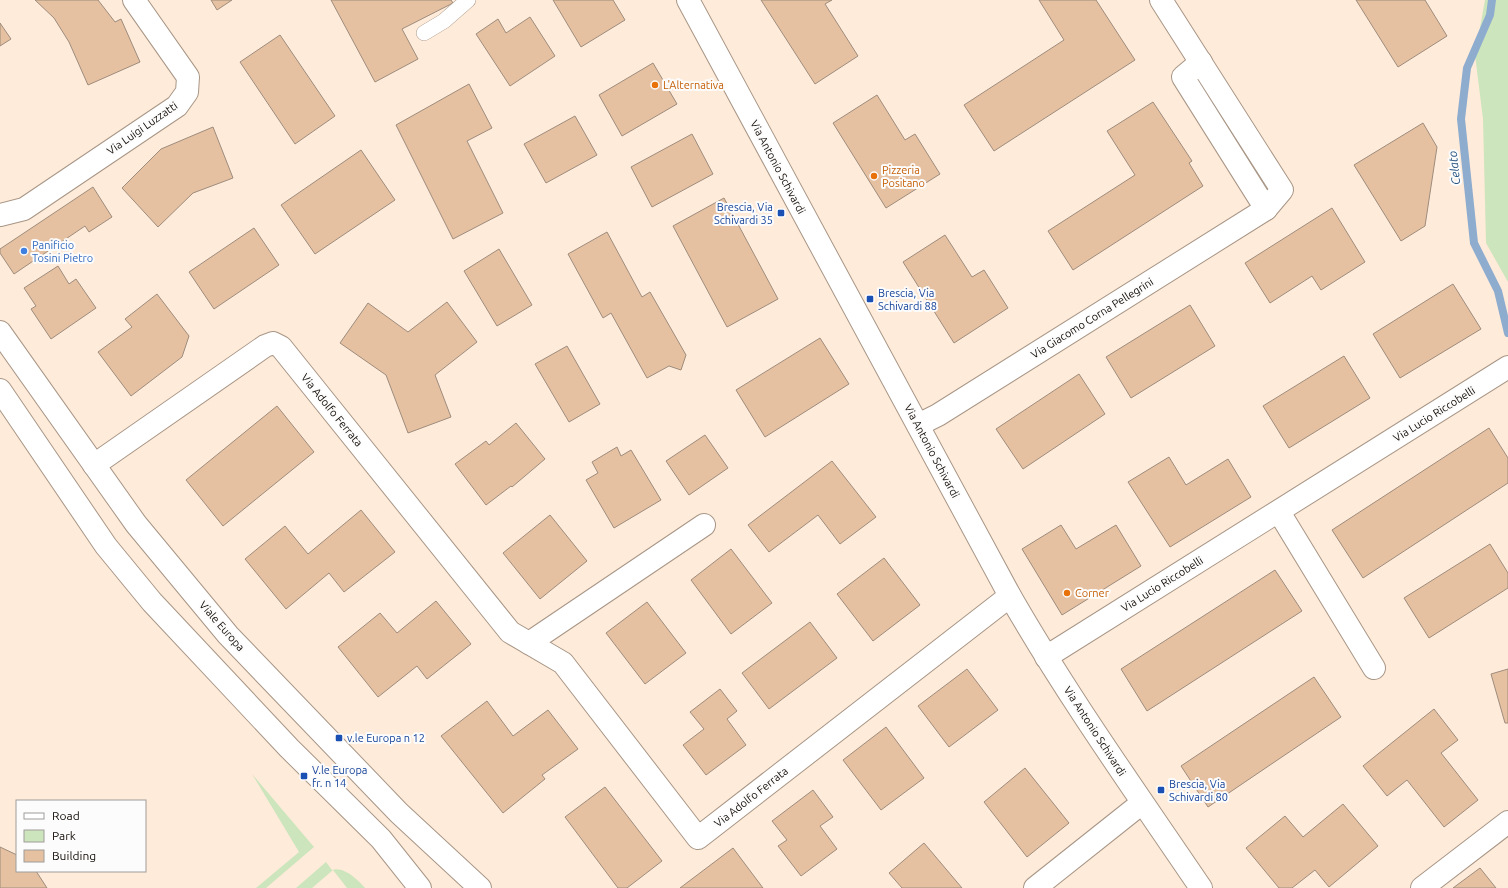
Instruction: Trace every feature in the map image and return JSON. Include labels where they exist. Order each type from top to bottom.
[{"type":"street","name":"Via Luigi Luzzatti","points":[[0,215],[24,209],[177,106],[187,92],[188,77],[134,0]]},
{"type":"street","name":"Via Antonio Schivardi","points":[[688,0],[1010,596],[1046,656],[1142,803],[1201,888]]},
{"type":"street","name":"Via Giacomo Corna Pellegrini","points":[[918,425],[938,415],[1266,209],[1282,190],[1161,0]]},
{"type":"street","name":"Viale Europa","points":[[0,332],[136,524],[228,635],[399,813],[480,888]]},
{"type":"street","name":"Via Adolfo Ferrata","points":[[94,465],[236,364],[264,346],[273,343],[281,347],[510,632],[563,663],[698,838],[1010,596]]},
{"type":"street","name":"Via Lucio Riccobelli","points":[[1046,656],[1279,512],[1504,370]]},
{"type":"street","points":[[0,390],[106,546],[152,602],[289,748],[381,839],[420,888]]},
{"type":"street","points":[[1279,512],[1374,668]]},
{"type":"street","points":[[529,643],[704,525]]},
{"type":"street","points":[[1035,888],[1142,803]]},
{"type":"street","points":[[1422,888],[1508,822]]},
{"type":"lane","points":[[424,33],[444,21],[468,0]]},
{"type":"green space","points":[[1485,0],[1508,0],[1508,282],[1486,243],[1483,119],[1475,55]]},
{"type":"green space","points":[[252,774],[314,847],[266,888],[256,888],[299,852]]},
{"type":"green space","points":[[326,862],[332,870],[337,869],[346,872],[355,878],[365,888],[347,888],[333,870],[312,888],[296,888]]},
{"type":"building","points":[[35,0],[98,0],[115,22],[121,19],[140,62],[88,85],[69,42],[54,18]]},
{"type":"building","points":[[211,0],[232,0],[217,10]]},
{"type":"building","points":[[331,0],[451,0],[453,3],[402,29],[418,59],[375,82]]},
{"type":"building","points":[[553,0],[613,0],[625,20],[581,47]]},
{"type":"building","points":[[761,0],[832,0],[825,4],[858,56],[815,84]]},
{"type":"building","points":[[1039,0],[1096,0],[1135,60],[994,151],[964,105],[1064,40]]},
{"type":"building","points":[[1356,0],[1425,0],[1447,36],[1398,67]]},
{"type":"building","points":[[530,17],[555,56],[510,86],[476,34],[498,19],[506,33]]},
{"type":"building","points":[[0,23],[11,39],[0,46]]},
{"type":"building","points":[[280,35],[335,116],[295,144],[240,62]]},
{"type":"building","points":[[653,63],[677,104],[622,136],[599,95]]},
{"type":"building","points":[[469,84],[492,128],[467,141],[503,213],[453,239],[396,125]]},
{"type":"building","points":[[877,95],[905,140],[915,134],[940,174],[886,208],[833,123]]},
{"type":"building","points":[[1153,102],[1192,161],[1189,163],[1203,186],[1073,270],[1048,231],[1135,175],[1107,131]]},
{"type":"building","points":[[575,116],[597,155],[546,183],[524,144]]},
{"type":"building","points":[[1423,123],[1437,147],[1425,226],[1401,241],[1354,165]]},
{"type":"building","points":[[213,127],[233,178],[193,193],[158,227],[122,188],[161,149]]},
{"type":"building","points":[[692,134],[713,174],[652,207],[631,167]]},
{"type":"building","points":[[361,150],[395,200],[315,254],[281,205]]},
{"type":"building","points":[[93,187],[112,217],[89,232],[85,226],[14,274],[0,253],[0,249]]},
{"type":"building","points":[[724,198],[778,299],[727,327],[673,226]]},
{"type":"building","points":[[1332,208],[1365,262],[1321,290],[1312,276],[1270,303],[1245,263]]},
{"type":"building","points":[[254,228],[279,265],[214,309],[189,272]]},
{"type":"building","points":[[607,232],[642,297],[650,292],[686,355],[681,370],[669,366],[647,378],[611,313],[603,318],[568,254]]},
{"type":"building","points":[[945,235],[972,277],[984,270],[1008,308],[954,343],[903,262]]},
{"type":"building","points":[[499,249],[532,305],[497,326],[464,271]]},
{"type":"building","points":[[58,266],[69,284],[76,279],[96,308],[51,339],[31,309],[36,306],[24,288]]},
{"type":"building","points":[[1453,284],[1481,329],[1400,378],[1373,334]]},
{"type":"building","points":[[157,294],[189,336],[182,357],[131,396],[98,352],[132,327],[125,319]]},
{"type":"building","points":[[447,302],[477,342],[435,375],[451,417],[408,433],[386,375],[340,343],[368,303],[408,332]]},
{"type":"building","points":[[1190,305],[1215,346],[1131,398],[1106,357]]},
{"type":"building","points":[[820,338],[849,384],[765,437],[736,390]]},
{"type":"building","points":[[567,346],[600,404],[569,422],[535,364]]},
{"type":"building","points":[[1344,356],[1370,398],[1289,448],[1263,406]]},
{"type":"building","points":[[1079,374],[1105,414],[1023,469],[996,429]]},
{"type":"building","points":[[277,406],[314,452],[223,526],[186,480]]},
{"type":"building","points":[[516,423],[545,459],[512,487],[511,486],[486,505],[455,464],[486,441],[489,445]]},
{"type":"building","points":[[1489,428],[1508,458],[1508,483],[1363,578],[1332,530]]},
{"type":"building","points":[[705,435],[728,468],[689,495],[666,461]]},
{"type":"building","points":[[617,447],[621,456],[631,450],[661,500],[614,528],[586,480],[598,473],[592,462]]},
{"type":"building","points":[[1169,457],[1186,485],[1228,459],[1251,497],[1170,547],[1128,482]]},
{"type":"building","points":[[832,461],[876,517],[840,544],[818,515],[769,552],[748,525]]},
{"type":"building","points":[[361,510],[395,552],[344,592],[329,573],[286,609],[245,559],[285,526],[308,554]]},
{"type":"building","points":[[550,515],[587,561],[540,599],[503,553]]},
{"type":"building","points":[[1061,525],[1076,549],[1116,525],[1141,566],[1062,615],[1022,549]]},
{"type":"building","points":[[1490,544],[1508,573],[1508,588],[1429,638],[1404,598]]},
{"type":"building","points":[[731,549],[772,603],[731,634],[691,580]]},
{"type":"building","points":[[884,558],[920,605],[873,641],[837,594]]},
{"type":"building","points":[[1275,570],[1302,611],[1147,711],[1121,669]]},
{"type":"building","points":[[436,601],[471,644],[427,679],[417,666],[378,697],[338,647],[380,613],[397,633]]},
{"type":"building","points":[[647,602],[686,653],[645,684],[606,633]]},
{"type":"building","points":[[810,622],[837,658],[769,709],[742,673]]},
{"type":"building","points":[[967,669],[998,710],[949,747],[918,706]]},
{"type":"building","points":[[1508,669],[1508,723],[1505,723],[1491,674]]},
{"type":"building","points":[[1314,677],[1341,717],[1208,807],[1181,766]]},
{"type":"building","points":[[720,689],[737,711],[727,719],[746,745],[706,775],[683,745],[704,729],[690,712]]},
{"type":"building","points":[[487,701],[513,736],[548,710],[578,749],[542,775],[545,779],[503,813],[441,736]]},
{"type":"building","points":[[1434,709],[1458,740],[1441,753],[1478,800],[1444,827],[1407,780],[1387,796],[1363,766]]},
{"type":"building","points":[[886,727],[924,778],[881,810],[843,760]]},
{"type":"building","points":[[1025,768],[1069,823],[1027,857],[984,802]]},
{"type":"building","points":[[605,787],[662,861],[627,888],[618,888],[565,817]]},
{"type":"building","points":[[813,790],[833,817],[820,826],[837,849],[801,876],[778,846],[787,840],[772,821]]},
{"type":"building","points":[[1343,804],[1378,846],[1329,887],[1315,870],[1292,888],[1279,888],[1246,848],[1285,816],[1303,837]]},
{"type":"building","points":[[924,843],[962,888],[902,888],[889,873]]},
{"type":"building","points":[[0,847],[16,855],[16,872],[37,872],[47,888],[0,888]]},
{"type":"building","points":[[733,848],[763,888],[680,888]]},
{"type":"building","points":[[1480,868],[1496,888],[1453,888]]},
{"type":"waterway","name":"Celato","points":[[1492,0],[1490,15],[1467,68],[1461,119],[1474,243],[1498,291],[1508,333]]},
{"type":"place","name":"L'Alternativa","points":[[655,85]]},
{"type":"place","name":"Pizzeria Positano","points":[[874,176]]},
{"type":"place","name":"Brescia, Via Schivardi 35","points":[[781,213]]},
{"type":"place","name":"Panificio Tosini Pietro","points":[[24,251]]},
{"type":"place","name":"Brescia, Via Schivardi 88","points":[[870,299]]},
{"type":"place","name":"Corner","points":[[1067,593]]},
{"type":"place","name":"v.le Europa n 12","points":[[339,738]]},
{"type":"place","name":"V.le Europa fr. n 14","points":[[304,776]]},
{"type":"place","name":"Brescia, Via Schivardi 80","points":[[1161,790]]}]
